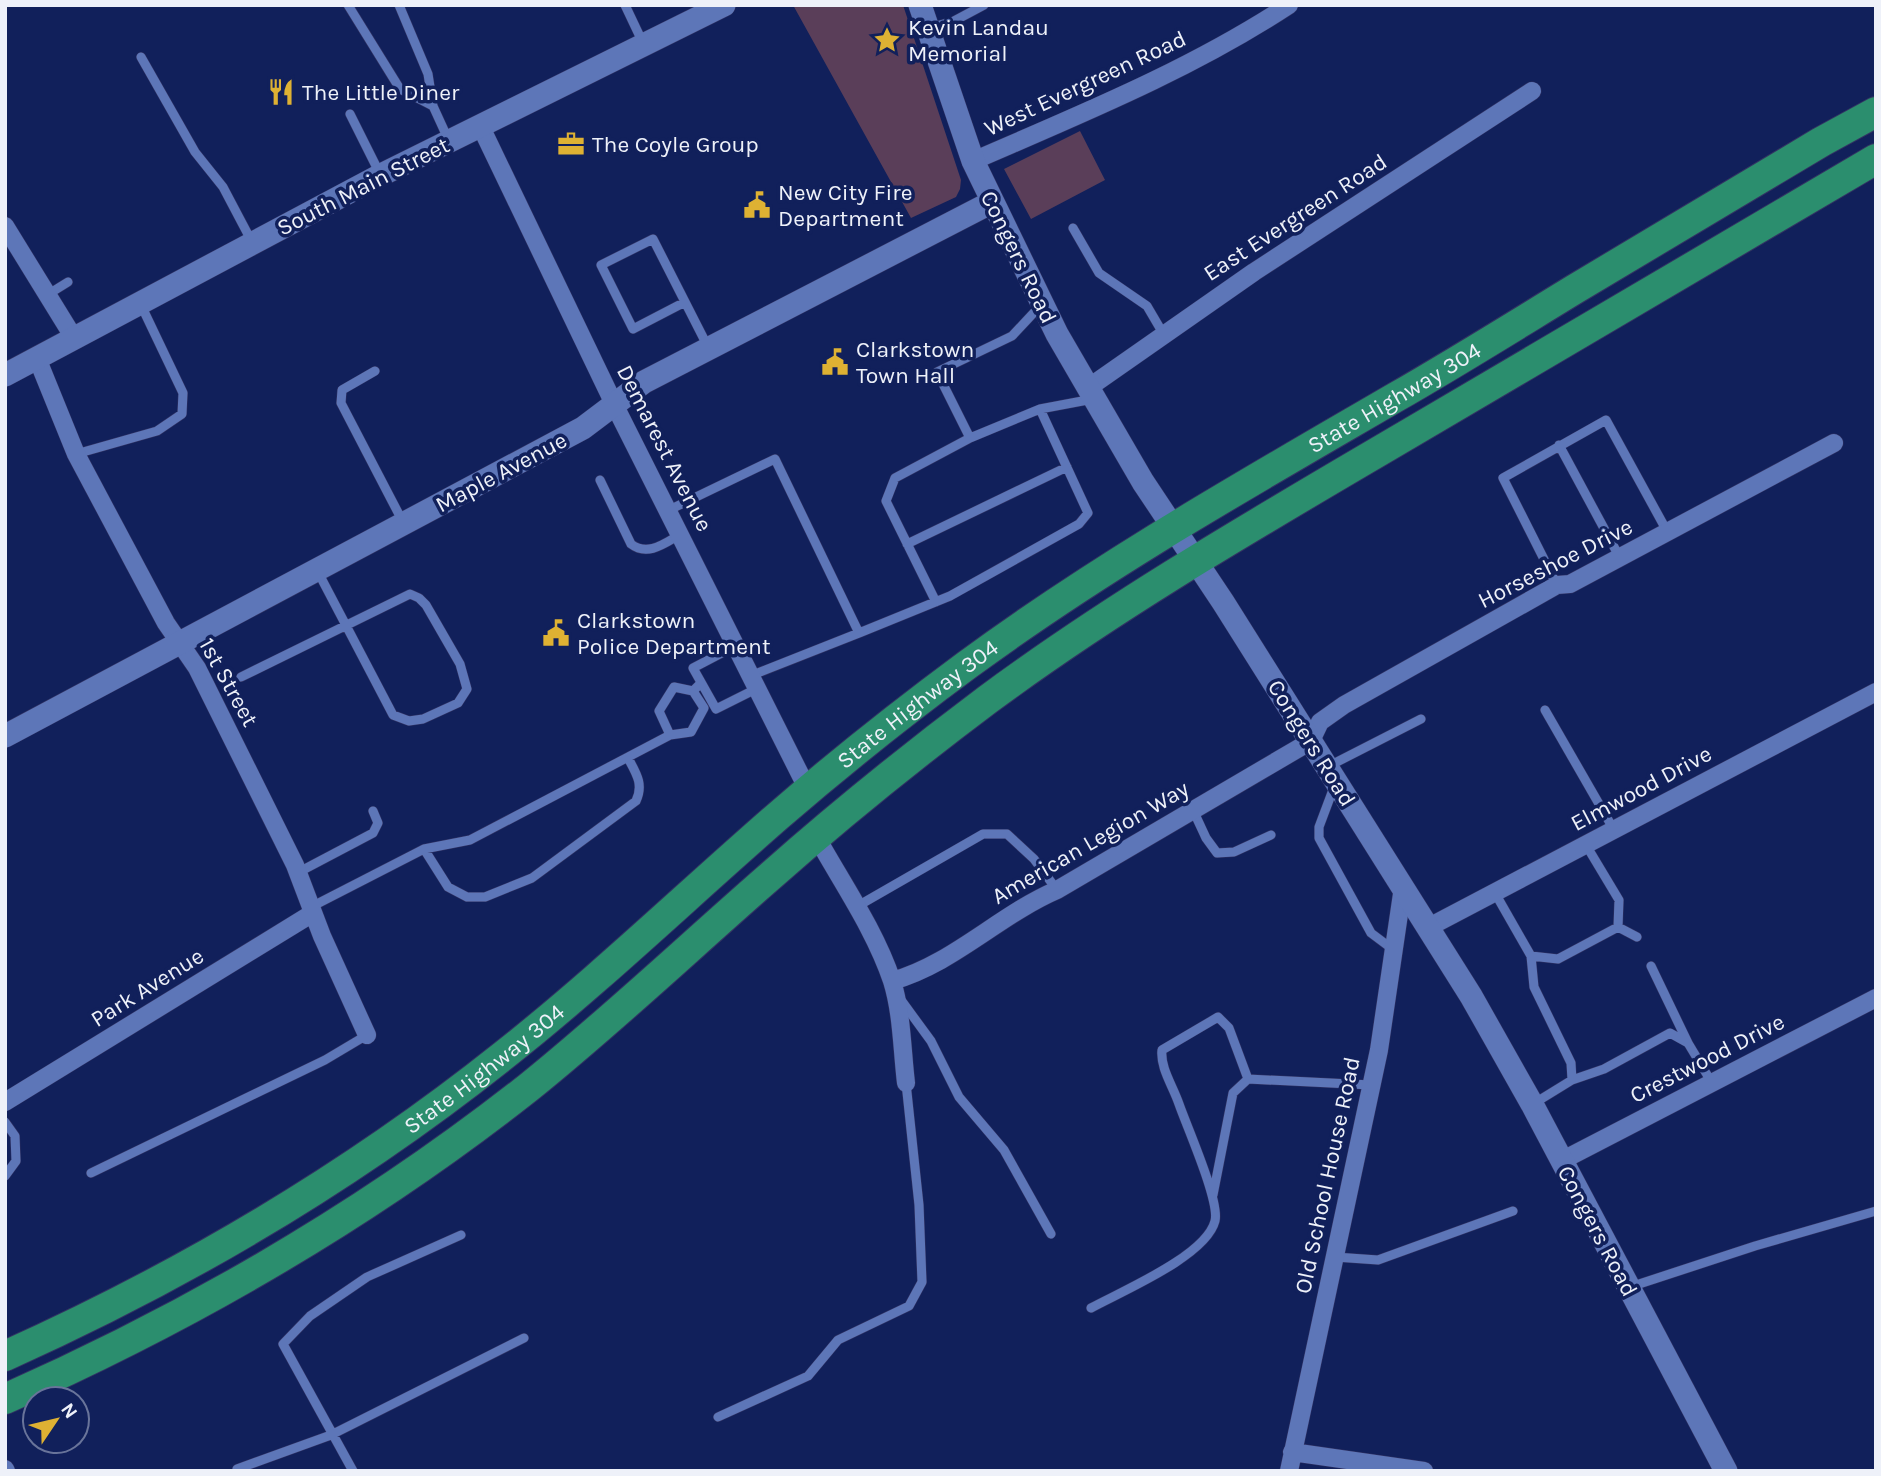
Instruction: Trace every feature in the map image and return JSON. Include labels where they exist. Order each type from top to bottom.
[{"type":"main road","name":"State Highway 304","points":[[5,1356],[109,1307],[203,1257],[319,1187],[408,1128],[547,1020],[808,790],[978,657],[1085,583],[1173,527],[1876,112]]},
{"type":"main road","name":"State Highway 304","points":[[5,1399],[117,1347],[202,1303],[294,1250],[397,1184],[483,1122],[567,1055],[816,836],[893,772],[992,697],[1120,608],[1195,561],[1876,159]]},
{"type":"street","name":"South Main Street","points":[[5,375],[480,125],[724,5]]},
{"type":"street","name":"Congers Road","points":[[920,5],[974,161],[1041,305],[1143,482],[1311,741],[1471,996],[1532,1104],[1726,1471]]},
{"type":"street","name":"West Evergreen Road","points":[[974,161],[1140,88],[1184,66],[1289,5]]},
{"type":"street","name":"East Evergreen Road","points":[[1091,393],[1164,335],[1254,272],[1532,91]]},
{"type":"street","name":"Demarest Avenue","points":[[480,125],[615,406],[808,790]]},
{"type":"street","name":"Maple Avenue","points":[[5,736],[583,428],[643,382],[992,202]]},
{"type":"street","points":[[6,230],[74,338]]},
{"type":"street","name":"1st Street","points":[[37,358],[76,454],[166,623],[197,667],[299,872],[312,910],[367,1035]]},
{"type":"street","name":"Horseshoe Drive","points":[[1311,741],[1320,722],[1343,705],[1557,585],[1570,584],[1834,443]]},
{"type":"street","name":"Elmwood Drive","points":[[1429,927],[1876,691]]},
{"type":"street","name":"American Legion Way","points":[[893,987],[1034,900],[1057,890],[1311,741]]},
{"type":"street","points":[[816,836],[874,941],[893,987],[906,1083]]},
{"type":"street","name":"Old School House Road","points":[[1289,1471],[1371,1085],[1395,951],[1403,887]]},
{"type":"street","name":"Park Avenue","points":[[5,1102],[312,910]]},
{"type":"street","name":"Crestwood Drive","points":[[1561,1161],[1876,998]]},
{"type":"street","points":[[1292,1452],[1424,1471]]},
{"type":"lane","points":[[348,5],[400,89],[433,106]]},
{"type":"lane","points":[[399,5],[428,74],[433,106],[450,141]]},
{"type":"lane","points":[[625,5],[644,45]]},
{"type":"lane","points":[[928,28],[954,21],[984,5]]},
{"type":"lane","points":[[141,57],[195,152],[223,187],[253,243]]},
{"type":"lane","points":[[350,114],[381,176]]},
{"type":"lane","points":[[1073,228],[1099,273],[1147,306],[1164,335]]},
{"type":"lane","points":[[685,302],[633,329],[601,265],[653,239],[709,348]]},
{"type":"lane","points":[[47,295],[68,282]]},
{"type":"lane","points":[[76,454],[157,431],[182,414],[183,393],[140,303]]},
{"type":"lane","points":[[970,438],[937,372],[1012,336],[1041,305]]},
{"type":"lane","points":[[375,371],[342,390],[341,403],[404,524]]},
{"type":"lane","points":[[936,602],[886,501],[895,478],[970,438],[1040,409],[1091,393]]},
{"type":"lane","points":[[736,646],[693,668],[716,709],[753,682],[859,633],[936,602],[1079,524],[1088,513],[1040,409]]},
{"type":"lane","points":[[1557,585],[1503,478],[1606,420],[1668,533]]},
{"type":"lane","points":[[1559,445],[1620,558]]},
{"type":"lane","points":[[669,510],[775,459],[859,633]]},
{"type":"lane","points":[[907,544],[1067,467]]},
{"type":"lane","points":[[600,480],[631,544],[638,550],[650,550],[681,534]]},
{"type":"lane","points":[[241,677],[347,627],[410,594],[426,605],[460,664],[467,689],[458,703],[423,719],[409,721],[393,715],[347,627],[317,570]]},
{"type":"lane","points":[[694,691],[701,683]]},
{"type":"lane","points":[[312,910],[424,849],[470,840],[670,735],[691,732],[704,708],[694,691],[674,687],[659,711],[670,735]]},
{"type":"lane","points":[[1545,710],[1614,830]]},
{"type":"lane","points":[[1395,951],[1371,933],[1319,838],[1319,827],[1331,774],[1421,719]]},
{"type":"lane","points":[[424,849],[448,887],[467,897],[485,897],[532,878],[636,801],[640,792],[640,781],[628,758]]},
{"type":"lane","points":[[1194,810],[1206,838],[1217,853],[1234,852],[1271,835]]},
{"type":"lane","points":[[299,872],[373,833],[378,823],[373,811]]},
{"type":"lane","points":[[856,908],[983,834],[1007,834],[1034,859],[1057,890]]},
{"type":"lane","points":[[1586,845],[1619,900],[1618,927]]},
{"type":"lane","points":[[1495,893],[1531,956],[1534,987],[1571,1063],[1572,1080]]},
{"type":"lane","points":[[1618,927],[1637,937]]},
{"type":"lane","points":[[1531,956],[1558,959],[1618,927]]},
{"type":"lane","points":[[1651,965],[1688,1043],[1712,1083]]},
{"type":"lane","points":[[893,987],[931,1041],[960,1097],[1004,1150],[1051,1234]]},
{"type":"lane","points":[[1091,1308],[1184,1259],[1207,1237],[1216,1219],[1212,1199],[1171,1080],[1160,1063],[1162,1049],[1217,1017],[1229,1028],[1248,1079]]},
{"type":"lane","points":[[1532,1104],[1572,1080],[1604,1069],[1670,1033],[1688,1043]]},
{"type":"lane","points":[[91,1173],[324,1060],[367,1035]]},
{"type":"lane","points":[[1212,1199],[1233,1093],[1248,1079],[1371,1085]]},
{"type":"lane","points":[[719,1417],[808,1376],[838,1340],[909,1306],[922,1282],[919,1205],[906,1083]]},
{"type":"lane","points":[[5,1122],[15,1136],[16,1161],[5,1177]]},
{"type":"lane","points":[[1334,1257],[1378,1260],[1514,1211]]},
{"type":"lane","points":[[1628,1287],[1876,1211]]},
{"type":"lane","points":[[353,1471],[283,1344],[310,1316],[367,1277],[461,1235]]},
{"type":"lane","points":[[237,1469],[331,1435],[524,1338]]},
{"type":"shaded area","points":[[793,5],[903,5],[961,180],[956,197],[911,218]]},
{"type":"shaded area","points":[[1080,131],[1105,180],[1031,219],[1004,169]]},
{"type":"place","name":"Kevin Landau Memorial","points":[[887,40]]},
{"type":"place","name":"The Little Diner","points":[[281,92]]},
{"type":"place","name":"The Coyle Group","points":[[571,144]]},
{"type":"place","name":"New City Fire Department","points":[[757,205]]},
{"type":"place","name":"Clarkstown Town Hall","points":[[835,362]]},
{"type":"place","name":"Clarkstown Police Department","points":[[556,633]]}]
